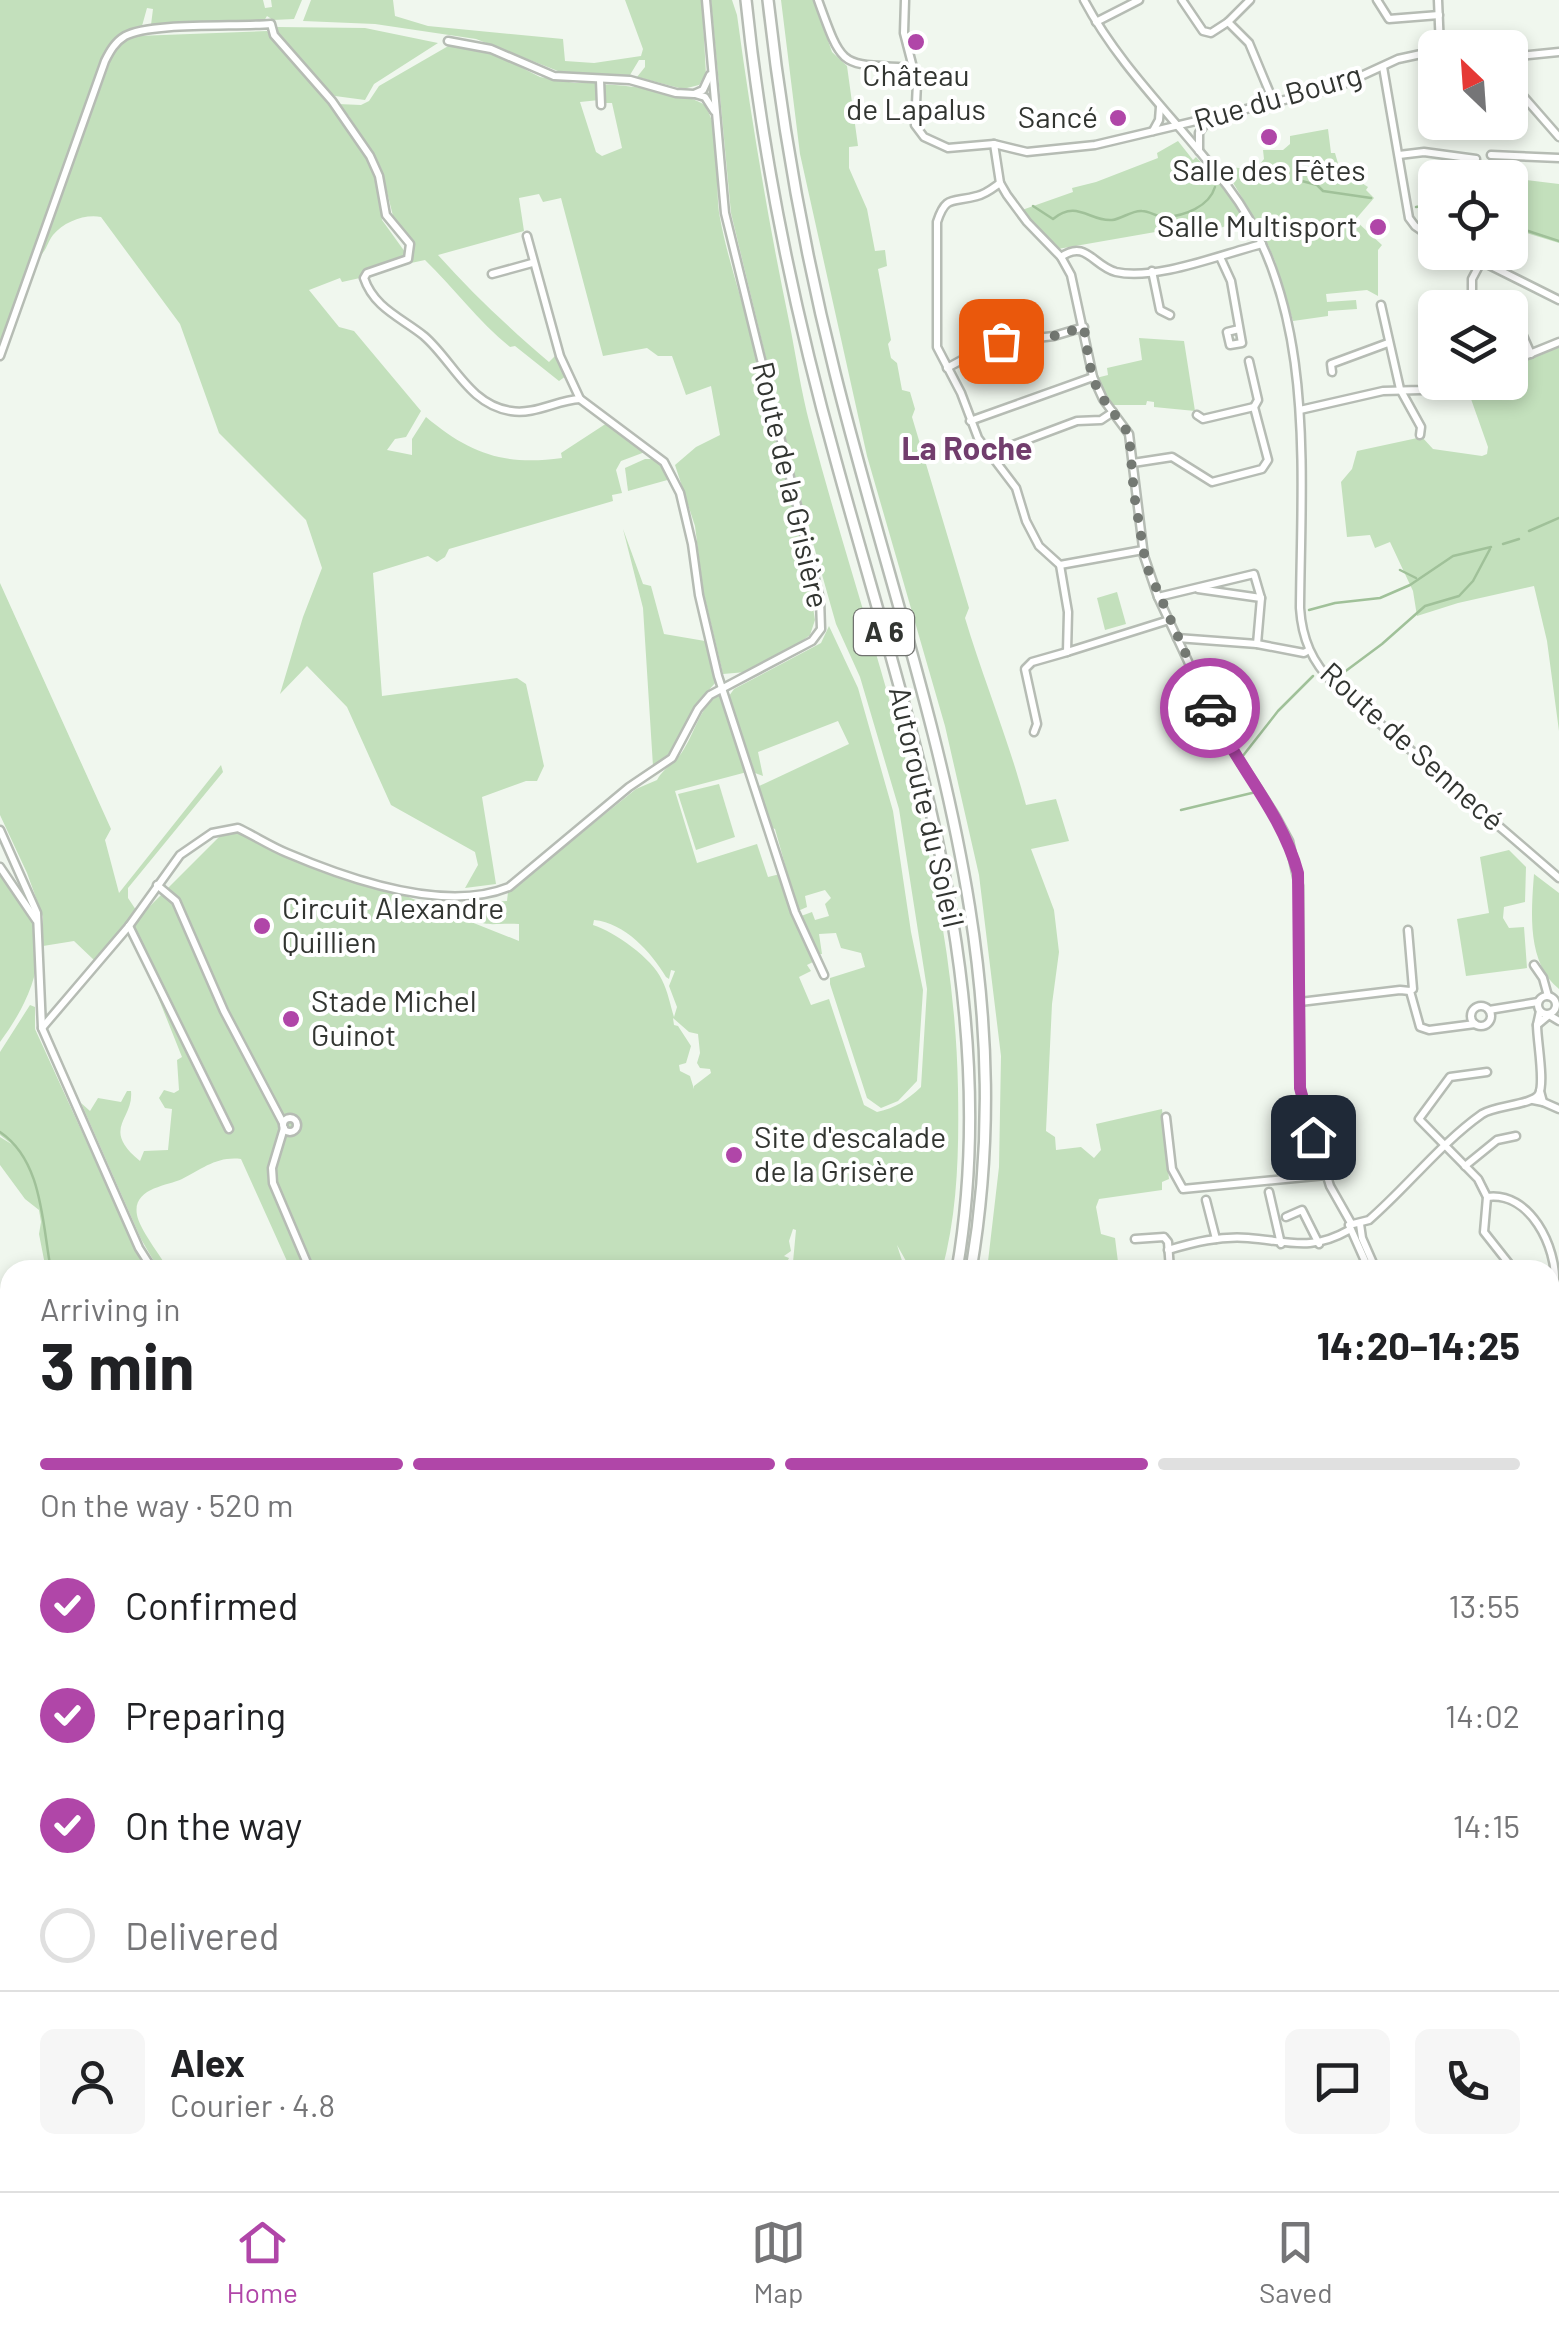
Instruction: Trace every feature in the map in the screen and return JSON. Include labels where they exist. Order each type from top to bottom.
[{"type":"highway","name":"Autoroute du Soleil","points":[[746,0],[766,148],[802,330],[921,770],[957,939],[966,1003],[971,1093],[969,1172],[958,1260]]},
{"type":"highway","name":"Autoroute du Soleil","points":[[768,0],[810,266],[849,426],[944,770],[971,906],[987,1087],[983,1178],[972,1260]]},
{"type":"street","name":"Route de la Grisière","points":[[158,886],[186,849],[212,834],[238,828],[298,858],[394,888],[436,896],[496,892],[509,887],[629,786],[672,758],[698,709],[710,695],[812,641],[821,628],[822,616],[725,213],[706,0]]},
{"type":"street","points":[[818,0],[836,49],[844,59],[862,67],[913,68],[903,24],[905,0]]},
{"type":"street","name":"Route de Sennecé","points":[[1084,0],[1096,22],[1160,106],[1234,196],[1262,244],[1282,304],[1300,410],[1300,608],[1309,650],[1319,670],[1559,878]]},
{"type":"street","points":[[1096,22],[1139,0]]},
{"type":"street","points":[[1182,0],[1206,33],[1214,33],[1250,0]]},
{"type":"street","points":[[1377,0],[1389,19],[1439,14]]},
{"type":"street","points":[[1438,0],[1439,30]]},
{"type":"street","points":[[1228,22],[1249,43],[1274,103]]},
{"type":"street","points":[[0,356],[113,46],[125,36],[146,30],[271,24],[274,35],[332,102],[370,156],[380,176],[386,215],[410,244],[403,263],[367,273],[364,278],[373,296],[424,336],[456,375],[488,402],[511,411],[580,399]]},
{"type":"street","points":[[448,40],[491,48],[554,76],[630,80],[694,94],[706,98],[717,117]]},
{"type":"street","points":[[1528,55],[1559,52]]},
{"type":"street","name":"Rue du Bourg","points":[[913,68],[917,83],[914,118],[924,138],[948,148],[994,144],[1027,152],[1060,150],[1208,120],[1335,88],[1382,66],[1418,55]]},
{"type":"street","points":[[1382,66],[1410,221],[1418,227]]},
{"type":"street","points":[[694,94],[703,90],[712,69]]},
{"type":"street","points":[[600,80],[601,105]]},
{"type":"street","points":[[1528,101],[1559,137]]},
{"type":"street","points":[[1153,131],[1160,106]]},
{"type":"street","points":[[1199,152],[1199,133],[1208,120]]},
{"type":"street","points":[[994,144],[1000,183],[1027,222],[1061,257],[1076,286],[1098,392],[1129,434],[1143,550],[1158,596],[1225,740],[1288,842],[1298,873],[1300,1088],[1326,1175],[1369,1260]]},
{"type":"street","points":[[1399,155],[1424,152],[1476,159]]},
{"type":"street","points":[[1491,155],[1559,158]]},
{"type":"street","points":[[1000,183],[982,194],[945,203],[937,222],[934,336],[970,421],[989,454],[1016,488],[1026,521],[1040,546],[1060,565],[1068,612],[1067,652]]},
{"type":"street","points":[[527,236],[560,356],[580,399],[646,448],[671,472],[680,493],[699,595],[723,689],[795,912],[824,975]]},
{"type":"street","points":[[1061,257],[1073,250],[1085,250],[1118,272],[1152,272],[1262,244]]},
{"type":"street","points":[[1220,257],[1231,281],[1239,329]]},
{"type":"street","points":[[492,274],[532,262]]},
{"type":"street","points":[[1497,270],[1559,300]]},
{"type":"street","points":[[1152,272],[1160,310],[1170,315]]},
{"type":"street","points":[[1382,305],[1400,390],[1420,434]]},
{"type":"street","points":[[947,368],[992,343],[1054,336],[1084,327]]},
{"type":"street","points":[[1528,355],[1559,342]]},
{"type":"street","points":[[1332,372],[1331,364],[1388,343]]},
{"type":"street","points":[[1528,347],[1531,354]]},
{"type":"street","points":[[1133,463],[1172,456],[1212,482],[1262,469],[1268,460],[1254,407],[1258,400],[1249,361]]},
{"type":"street","points":[[970,421],[1093,377]]},
{"type":"street","points":[[1300,410],[1400,390],[1418,390]]},
{"type":"street","points":[[1197,415],[1203,418],[1254,407]]},
{"type":"street","points":[[989,454],[1077,420],[1101,420],[1113,412]]},
{"type":"street","points":[[1060,565],[1143,550]]},
{"type":"street","points":[[1158,596],[1254,574],[1261,598],[1257,644]]},
{"type":"street","points":[[1198,588],[1261,598]]},
{"type":"street","points":[[1034,732],[1037,724],[1025,669],[1032,662],[1169,620]]},
{"type":"street","points":[[1177,638],[1309,650]]},
{"type":"street","points":[[0,830],[32,899],[39,925],[42,1028],[146,1260]]},
{"type":"street","points":[[0,867],[39,925]]},
{"type":"street","points":[[42,1028],[158,886],[176,901],[224,1011],[287,1125],[272,1168],[273,1182],[306,1260]]},
{"type":"street","points":[[129,926],[230,1130]]},
{"type":"street","points":[[1408,930],[1413,989],[1410,992],[1416,1021],[1424,1030],[1481,1026],[1489,1022],[1489,1010]]},
{"type":"street","points":[[1534,965],[1556,1005]]},
{"type":"street","points":[[1300,1002],[1410,992]]},
{"type":"street","points":[[1475,1024],[1475,1010],[1484,1007],[1489,1010],[1556,1005]]},
{"type":"street","points":[[1537,1025],[1556,1005]]},
{"type":"street","points":[[1539,1007],[1549,1014]]},
{"type":"street","points":[[1539,1007],[1540,1091],[1544,1102]]},
{"type":"street","points":[[1487,1072],[1450,1077],[1418,1119],[1478,1178],[1487,1197],[1484,1232],[1506,1260]]},
{"type":"street","points":[[1533,1100],[1540,1091]]},
{"type":"street","points":[[1168,1250],[1216,1239],[1319,1244],[1355,1229],[1381,1210],[1492,1109],[1533,1100],[1559,1109]]},
{"type":"street","points":[[1166,1117],[1172,1169],[1183,1189],[1326,1175]]},
{"type":"street","points":[[1465,1166],[1497,1140],[1516,1136]]},
{"type":"street","points":[[1269,1192],[1281,1244]]},
{"type":"street","points":[[1487,1197],[1499,1195],[1512,1200],[1535,1221],[1553,1260]]},
{"type":"street","points":[[1206,1200],[1216,1239]]},
{"type":"street","points":[[1286,1217],[1302,1210],[1319,1244]]},
{"type":"street","points":[[1135,1238],[1164,1236],[1169,1260]]},
{"type":"green space","points":[[0,0],[263,0],[265,8],[272,7],[271,0],[302,0],[294,19],[273,20],[267,16],[264,21],[151,25],[153,9],[147,8],[142,26],[108,48],[100,61],[0,347]]},
{"type":"green space","points":[[311,0],[393,0],[395,16],[428,26],[563,39],[565,61],[594,63],[641,56],[643,49],[625,0],[702,0],[706,75],[699,85],[683,89],[637,77],[645,60],[639,60],[630,75],[563,73],[476,39],[375,24],[303,21]]},
{"type":"green space","points":[[711,0],[732,0],[737,15],[767,207],[807,412],[904,754],[941,919],[953,1003],[958,1089],[958,1158],[944,1260],[905,1260],[897,1245],[902,1260],[793,1260],[793,1229],[791,1251],[784,1256],[788,1260],[286,1260],[241,1159],[224,1159],[140,1199],[139,1221],[162,1260],[153,1260],[81,1103],[90,1111],[98,1098],[121,1102],[131,1091],[120,1132],[128,1150],[140,1161],[144,1151],[168,1150],[172,1109],[165,1108],[159,1098],[164,1090],[179,1090],[177,1060],[182,1057],[156,985],[195,1061],[132,924],[230,826],[519,941],[519,924],[480,922],[459,903],[507,901],[508,892],[636,789],[657,780],[681,754],[703,712],[720,694],[747,772],[675,791],[697,863],[757,844],[768,877],[780,874],[795,920],[815,961],[807,965],[811,971],[799,977],[811,1005],[829,999],[864,1105],[877,1112],[884,1110],[901,1103],[921,1087],[927,989],[899,809],[860,677],[836,624],[796,483],[731,213]],"holes":[[[594,920],[636,940],[666,977],[669,979],[671,970],[675,971],[669,986],[677,1007],[674,1017],[657,972],[622,940],[593,925]],[[673,1018],[689,1032],[698,1034],[697,1063],[711,1073],[694,1089],[690,1076],[680,1071],[679,1065],[686,1063],[691,1046]]]},
{"type":"green space","points":[[781,0],[814,0],[832,52],[847,66],[858,146],[849,147],[849,168],[867,209],[875,251],[885,250],[887,266],[878,269],[891,358],[897,363],[902,390],[910,392],[915,409],[912,417],[969,608],[965,618],[1026,805],[1056,799],[1069,841],[1031,849],[1054,910],[1059,952],[1052,1004],[1046,1131],[1055,1137],[1056,1150],[1081,1147],[1094,1158],[1101,1150],[1096,1124],[1162,1109],[1169,1179],[1162,1182],[1162,1190],[1099,1199],[1096,1207],[1101,1234],[1115,1238],[1118,1260],[988,1260],[999,1167],[1001,1056],[979,875],[945,726],[867,456],[800,154]]},
{"type":"green space","points":[[277,27],[365,28],[438,43],[374,84],[365,100],[335,96],[327,90],[277,32]]},
{"type":"green space","points":[[267,31],[326,100],[368,159],[376,180],[382,220],[405,252],[402,260],[364,271],[360,278],[342,282],[340,278],[309,290],[339,327],[354,331],[421,411],[406,437],[395,439],[387,450],[412,455],[412,439],[426,417],[473,448],[506,458],[562,458],[561,453],[607,423],[645,452],[621,461],[616,470],[622,493],[612,495],[613,501],[449,549],[437,562],[428,556],[373,573],[382,696],[517,678],[526,684],[544,766],[537,781],[526,781],[482,797],[496,884],[465,888],[478,865],[475,852],[391,805],[347,707],[307,666],[280,694],[322,568],[306,520],[219,433],[180,324],[101,217],[81,218],[63,226],[39,257],[113,54],[121,43],[137,36]]},
{"type":"green space","points":[[450,45],[491,52],[540,77],[596,82],[599,100],[580,102],[596,152],[602,156],[622,148],[612,103],[603,103],[603,85],[688,98],[705,106],[711,117],[723,232],[786,473],[815,620],[810,635],[801,642],[746,672],[723,674],[703,590],[695,526],[675,465],[696,447],[720,435],[711,386],[686,395],[672,356],[658,356],[647,348],[603,356],[561,198],[543,202],[539,194],[519,198],[524,231],[438,255],[549,362],[557,354],[566,376],[559,381],[498,337],[425,260],[411,263],[414,247],[394,220],[381,168],[338,104],[361,105],[369,101],[379,86]]},
{"type":"green space","points":[[1328,129],[1331,153],[1335,153],[1341,174],[1355,171],[1357,180],[1368,187],[1366,190],[1374,198],[1355,220],[1382,245],[1378,250],[1378,296],[1367,290],[1326,294],[1327,302],[1356,300],[1357,309],[1328,311],[1328,316],[1293,321],[1262,231],[1223,166],[1255,170],[1264,159],[1263,150],[1283,150],[1290,144],[1290,136]]},
{"type":"green space","points":[[1178,141],[1230,196],[1245,219],[1252,240],[1237,222],[1209,232],[1203,218],[1161,231],[1058,249],[1022,210],[1158,158],[1157,153]]},
{"type":"green space","points":[[1528,180],[1559,184],[1559,243],[1528,234]]},
{"type":"green space","points":[[1139,338],[1184,341],[1195,411],[1154,407],[1154,402],[1147,401],[1146,405],[1111,405],[1096,378],[1108,375],[1107,368],[1142,360]]},
{"type":"green space","points":[[1559,347],[1559,731],[1547,641],[1534,586],[1417,616],[1413,591],[1390,542],[1375,548],[1370,535],[1347,537],[1341,482],[1352,469],[1357,451],[1422,437],[1433,449],[1487,454],[1471,400],[1528,400],[1528,360]]},
{"type":"green space","points":[[655,459],[671,479],[628,491],[625,468]]},
{"type":"green space","points":[[623,529],[643,584],[651,586],[664,634],[705,641],[716,682],[700,700],[672,753],[653,766],[643,608]]},
{"type":"green space","points":[[0,583],[111,829],[105,840],[119,893],[221,765],[223,772],[128,888],[128,898],[136,910],[94,960],[74,941],[43,946],[43,917],[0,815]]},
{"type":"green space","points":[[1117,592],[1126,624],[1105,630],[1097,598]]},
{"type":"green space","points":[[829,626],[858,688],[893,811],[923,990],[917,1081],[898,1101],[881,1108],[867,1098],[830,984],[830,978],[865,967],[861,953],[841,948],[836,933],[819,934],[819,954],[801,916],[812,912],[815,920],[829,916],[825,904],[831,898],[825,890],[805,896],[807,907],[798,911],[775,829],[770,827],[757,787],[849,744],[838,721],[758,752],[763,776],[755,773],[729,696],[734,689],[821,643]]},
{"type":"green space","points":[[719,784],[735,837],[696,850],[678,794]]},
{"type":"green space","points":[[1509,850],[1526,867],[1525,902],[1504,907],[1503,918],[1509,928],[1524,927],[1527,968],[1466,976],[1457,919],[1489,913],[1480,857]]},
{"type":"green space","points":[[0,873],[30,918],[38,949],[29,991],[0,1042]]},
{"type":"green space","points":[[1534,874],[1559,893],[1559,989],[1541,966],[1536,952],[1532,921]]},
{"type":"green space","points":[[30,1005],[35,1007],[35,1029],[140,1260],[44,1260],[39,1210],[25,1199],[0,1165],[0,1137],[13,1145],[0,1135],[0,1052]]},
{"type":"waterway","points":[[1298,180],[1317,185],[1323,191],[1371,198]]},
{"type":"waterway","points":[[1033,206],[1053,219],[1069,211],[1104,220],[1138,211],[1172,216],[1202,205],[1215,187]]},
{"type":"waterway","points":[[1528,231],[1559,241]]},
{"type":"waterway","points":[[1529,531],[1559,518]]},
{"type":"waterway","points":[[1503,544],[1519,539]]},
{"type":"waterway","points":[[1309,610],[1380,598],[1410,585],[1453,556],[1491,547]]},
{"type":"waterway","points":[[1339,676],[1425,606],[1459,596],[1473,581],[1490,549]]},
{"type":"waterway","points":[[1400,570],[1416,578]]},
{"type":"waterway","points":[[1242,757],[1278,711],[1313,676]]},
{"type":"waterway","points":[[1181,810],[1256,792],[1237,765]]},
{"type":"waterway","points":[[0,1132],[14,1144],[33,1176],[49,1260]]},
{"type":"way so far","points":[[1001,341],[1054,336],[1084,327],[1098,392],[1129,434],[1146,565],[1210,708]]},
{"type":"place","name":"Château de Lapalus","points":[[916,42]]},
{"type":"place","name":"Sancé","points":[[1118,118]]},
{"type":"place","name":"Salle des Fêtes","points":[[1269,137]]},
{"type":"place","name":"Salle Multisport","points":[[1378,227]]},
{"type":"place","name":"Circuit Alexandre Quillien","points":[[262,926]]},
{"type":"place","name":"Stade Michel Guinot","points":[[291,1019]]},
{"type":"place","name":"Site d'escalade de la Grisère","points":[[734,1155]]},
{"type":"district","name":"La Roche","points":[[967,449]]},
{"type":"route","points":[[1210,708],[1230,749],[1276,817],[1298,873],[1298,1056],[1300,1088],[1313,1137]]}]
